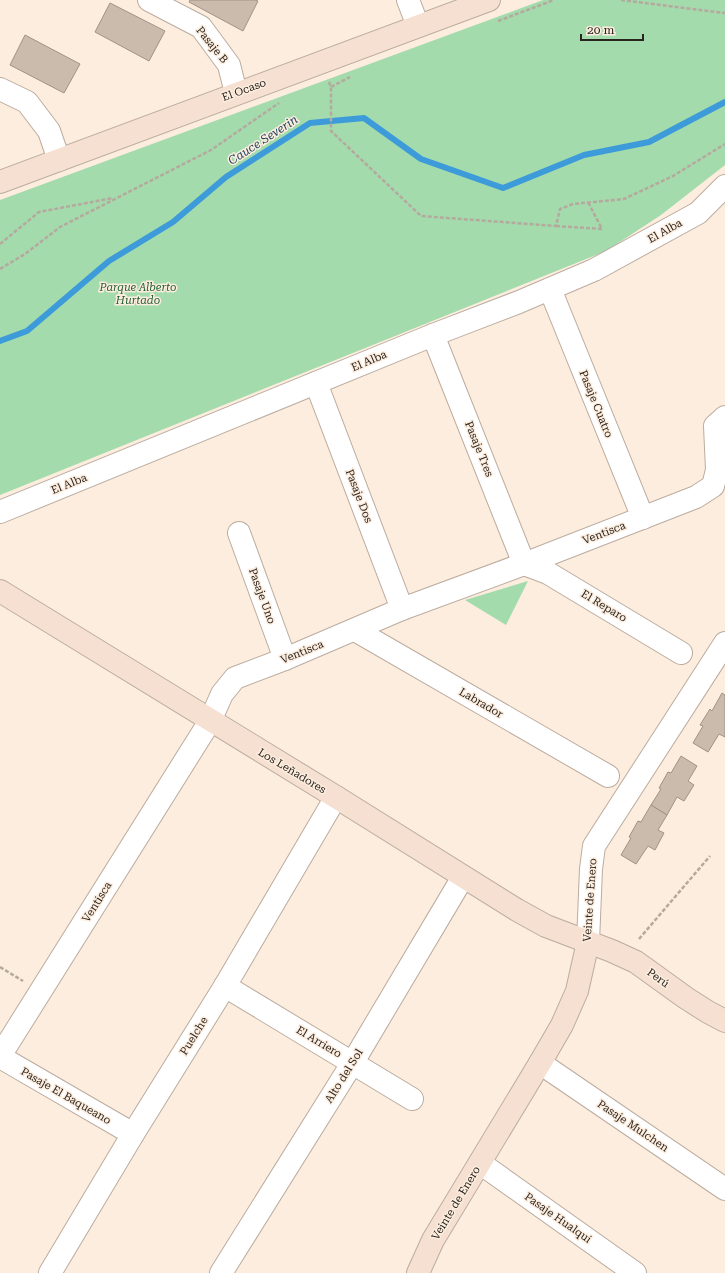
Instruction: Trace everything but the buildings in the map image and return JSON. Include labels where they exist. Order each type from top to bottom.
[{"type":"street","name":"Pasaje B","points":[[149,0],[201,27],[229,65],[236,94]]},
{"type":"street","points":[[408,0],[418,26]]},
{"type":"street","name":"El Ocaso","points":[[0,182],[489,0]]},
{"type":"street","points":[[0,89],[27,102],[49,131],[59,160]]},
{"type":"street","name":"El Alba","points":[[0,512],[594,270],[698,212],[725,186]]},
{"type":"street","name":"Pasaje Cuatro","points":[[550,289],[643,518]]},
{"type":"street","name":"Pasaje Tres","points":[[433,335],[524,564]]},
{"type":"street","name":"Pasaje Dos","points":[[316,383],[402,610]]},
{"type":"street","name":"Ventisca","points":[[0,1056],[210,721],[222,694],[235,678],[285,659],[402,610],[696,497],[713,486],[717,470],[715,426],[725,417]]},
{"type":"street","name":"Pasaje Uno","points":[[239,533],[285,659]]},
{"type":"street","name":"El Reparo","points":[[524,564],[548,573],[681,653]]},
{"type":"street","name":"Los Leñadores","points":[[0,591],[517,910],[546,926],[588,942]]},
{"type":"street","name":"Labrador","points":[[355,630],[608,776]]},
{"type":"street","name":"Veinte de Enero","points":[[420,1272],[433,1240],[562,1025],[577,991],[588,942],[594,846],[725,643]]},
{"type":"street","name":"Puelche","points":[[50,1273],[133,1134],[225,986],[336,797]]},
{"type":"street","name":"Alto del Sol","points":[[222,1273],[353,1062],[464,877]]},
{"type":"street","name":"Perú","points":[[588,942],[636,962],[708,1012],[725,1021]]},
{"type":"street","name":"El Arriero","points":[[225,986],[412,1099]]},
{"type":"street","name":"Pasaje El Baqueano","points":[[0,1056],[133,1134]]},
{"type":"street","name":"Pasaje Mulchen","points":[[540,1063],[724,1187]]},
{"type":"street","name":"Pasaje Hualqui","points":[[480,1163],[635,1273]]},
{"type":"path","points":[[621,0],[725,13]]},
{"type":"path","points":[[321,84],[329,81],[331,87],[331,131],[421,216],[602,229],[588,202]]},
{"type":"path","points":[[0,269],[25,254],[60,227],[211,150],[284,99]]},
{"type":"path","points":[[556,226],[560,209],[573,204],[624,199],[673,176],[725,144]]},
{"type":"path","points":[[0,244],[39,212],[117,197]]},
{"type":"path","points":[[625,957],[710,856]]},
{"type":"path","points":[[0,967],[40,991]]},
{"type":"green space","name":"Parque Alberto Hurtado","points":[[543,0],[725,0],[725,165],[661,215],[606,251],[0,495],[0,200]]},
{"type":"green space","points":[[528,581],[506,625],[465,600]]},
{"type":"waterway","name":"Cauce Severin","points":[[0,341],[27,331],[109,261],[173,222],[226,177],[310,123],[364,118],[421,159],[503,188],[584,155],[649,142],[725,102]]}]
